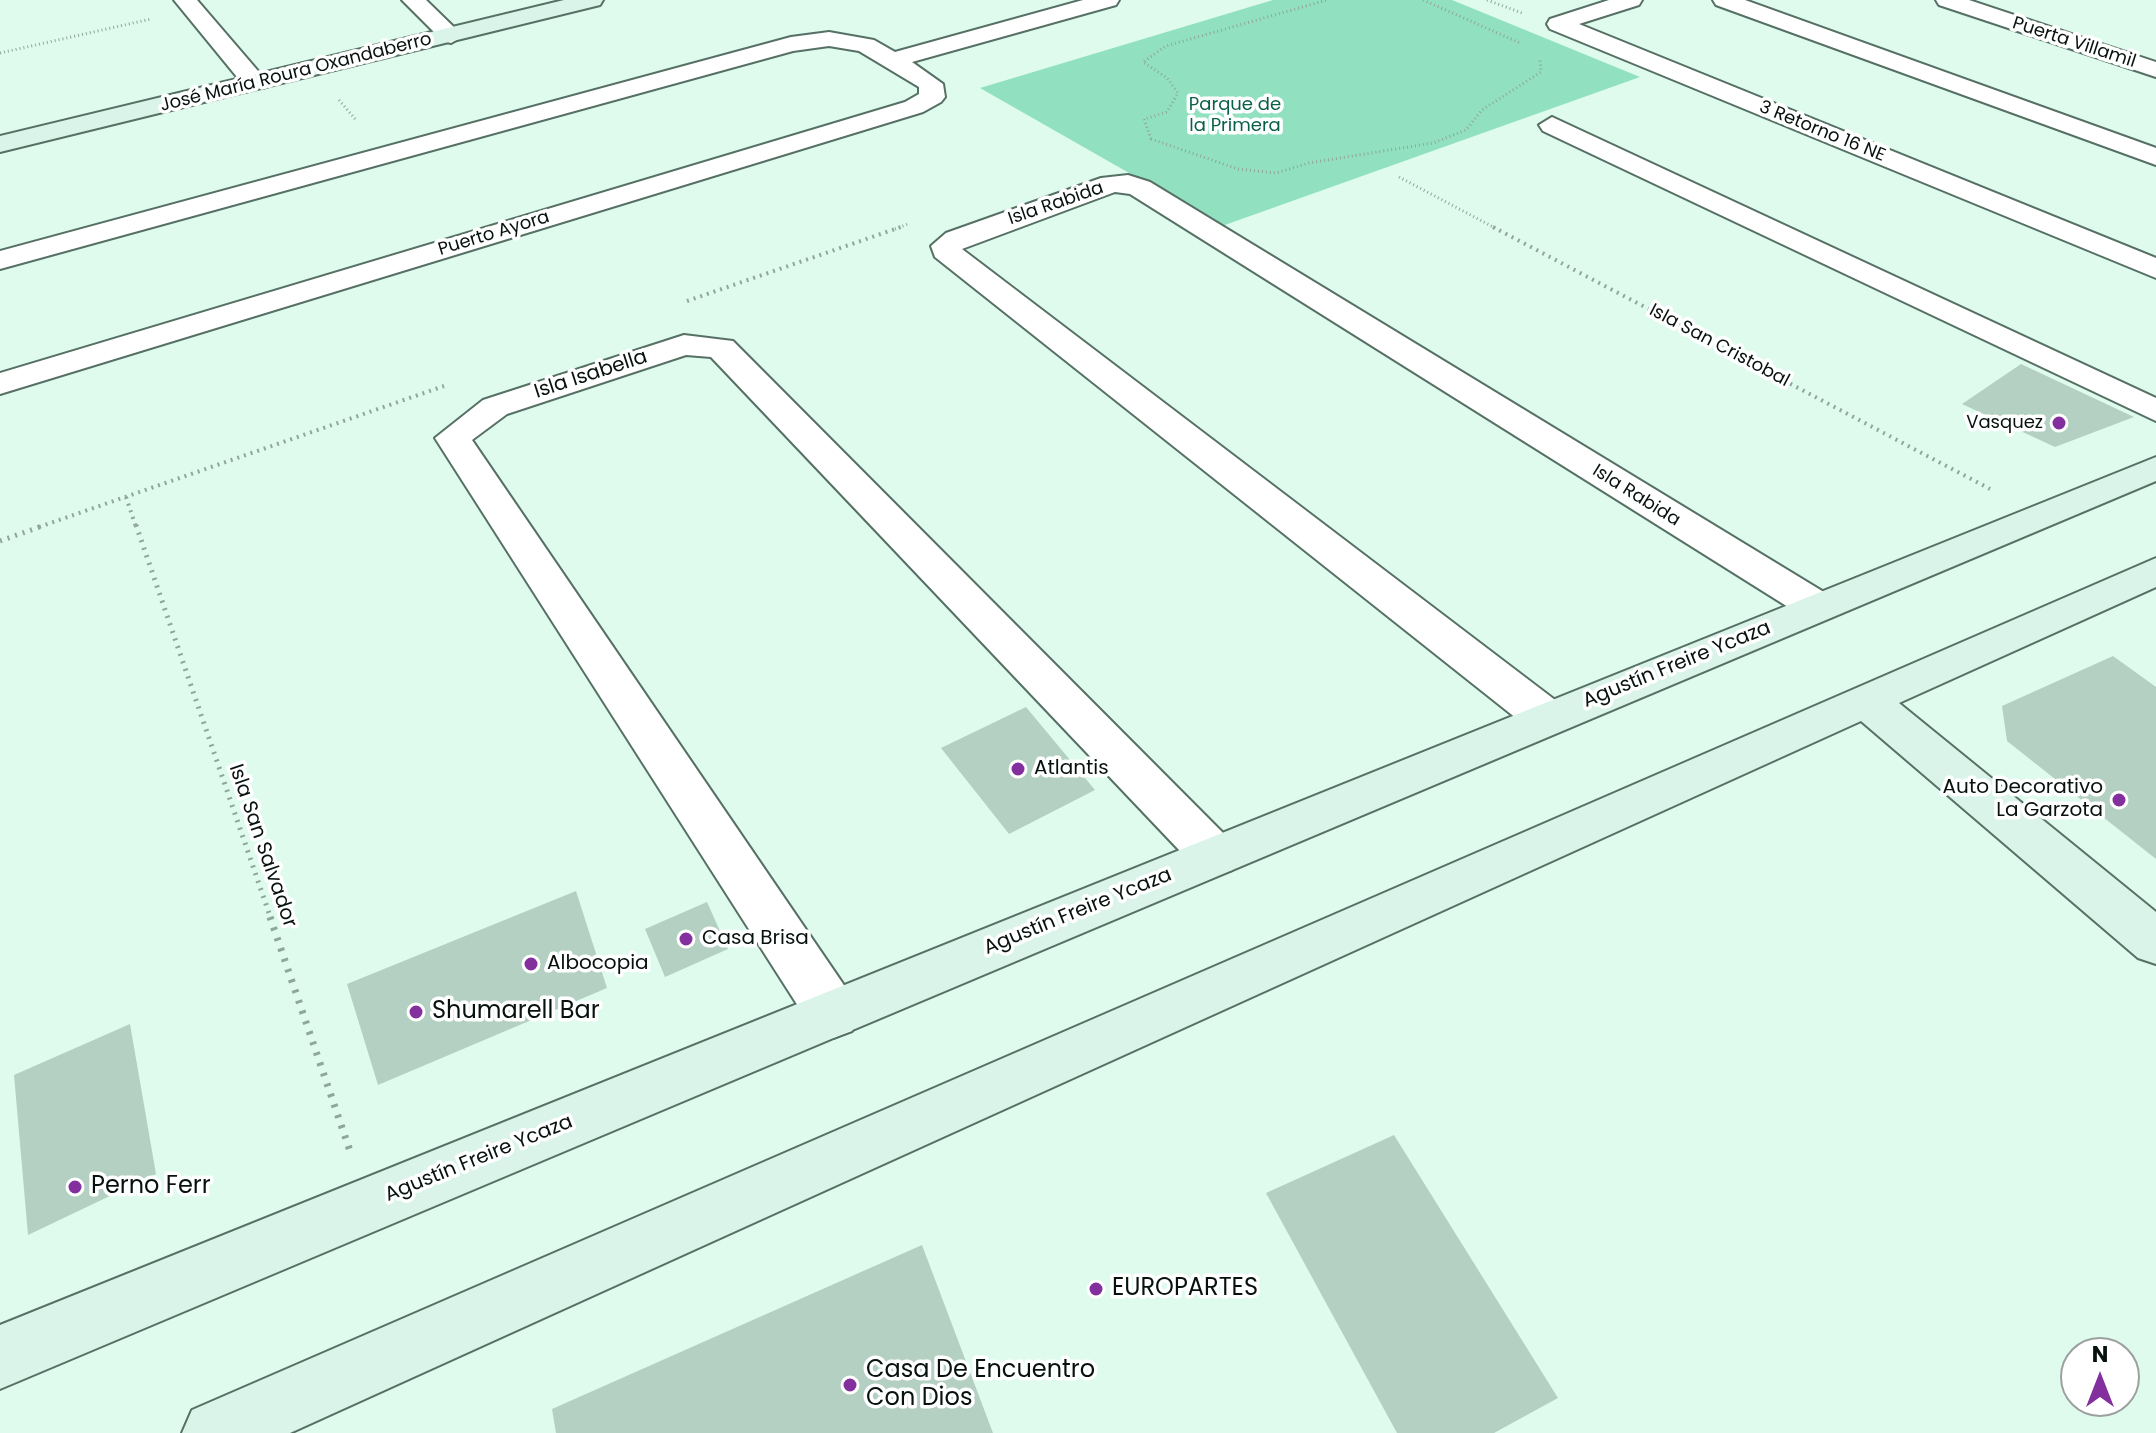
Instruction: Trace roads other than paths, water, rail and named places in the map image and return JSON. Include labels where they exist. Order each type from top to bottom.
[{"type":"main road","name":"José María Roura Oxandaberro","points":[[0,144],[592,0]]},
{"type":"main road","name":"Agustín Freire Ycaza","points":[[0,1357],[2156,468]]},
{"type":"main road","points":[[215,1433],[2156,571]]},
{"type":"main road","points":[[1865,700],[2156,942]]},
{"type":"street","points":[[413,0],[451,36]]},
{"type":"street","points":[[894,60],[1108,0]]},
{"type":"street","name":"3 Retorno 16 NE","points":[[1631,0],[1558,24],[2156,269]]},
{"type":"street","points":[[1724,0],[2156,157]]},
{"type":"street","name":"Puerta Villamil","points":[[1947,0],[2156,70]]},
{"type":"street","points":[[188,5],[255,83]]},
{"type":"street","name":"Puerto Ayora","points":[[0,260],[791,44],[829,39],[866,45],[931,84],[932,97],[914,107],[0,384]]},
{"type":"street","points":[[1552,125],[2156,411]]},
{"type":"street","name":"Isla Rabida","points":[[1547,718],[950,257],[946,246],[956,239],[1111,184],[1128,183],[1818,607]]},
{"type":"street","name":"Isla Isabella","points":[[833,1014],[453,438],[495,407],[684,345],[721,348],[1215,856]]},
{"type":"place","name":"Vasquez","points":[[2059,423]]},
{"type":"place","name":"Atlantis","points":[[1018,769]]},
{"type":"place","name":"Auto Decorativo La Garzota","points":[[2119,800]]},
{"type":"place","name":"Casa Brisa","points":[[686,939]]},
{"type":"place","name":"Albocopia","points":[[531,964]]},
{"type":"place","name":"Shumarell Bar","points":[[416,1012]]},
{"type":"place","name":"Perno Ferr","points":[[75,1187]]},
{"type":"place","name":"EUROPARTES","points":[[1096,1289]]},
{"type":"place","name":"Casa De Encuentro Con Dios","points":[[850,1385]]},
{"type":"park label","name":"Parque de la Primera","points":[[1235,115]]}]
